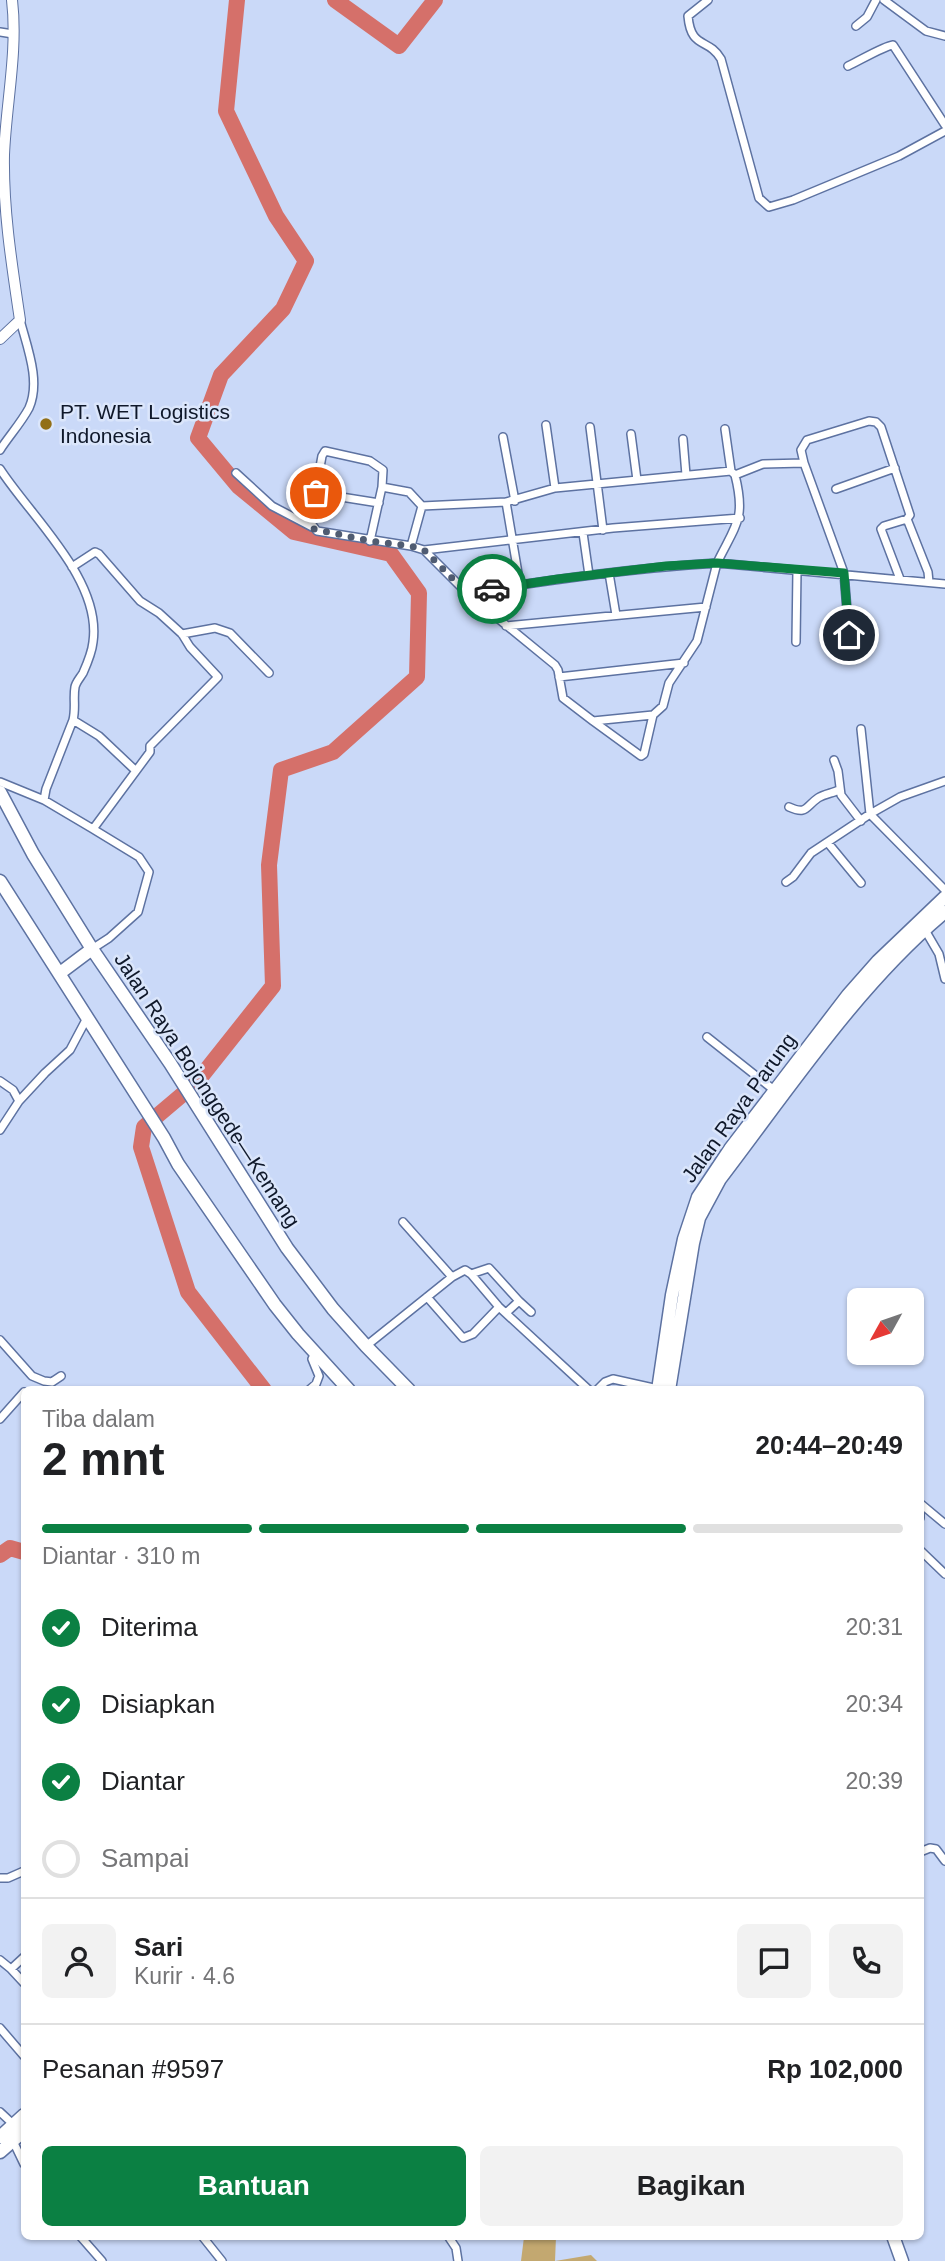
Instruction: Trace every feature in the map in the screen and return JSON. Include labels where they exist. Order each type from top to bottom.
[{"type":"main road","name":"Jalan Raya Bojonggede—Kemang","points":[[0,792],[33,854],[92,949],[170,1063],[287,1248],[333,1309],[405,1386]]},
{"type":"main road","points":[[0,881],[178,1164],[252,1273],[282,1315],[345,1386]]},
{"type":"main road","name":"Jalan Raya Parung","points":[[658,1386],[672,1296],[684,1239],[698,1197],[774,1090],[848,995],[878,961],[945,897]]},
{"type":"main road","name":"Jalan Raya Parung","points":[[670,1386],[693,1243],[707,1200],[720,1179],[852,1008],[886,969],[945,912]]},
{"type":"main road","points":[[60,973],[92,949]]},
{"type":"main road","points":[[0,2137],[19,2128]]},
{"type":"main road","points":[[0,2152],[13,2141],[19,2128]]},
{"type":"main road","points":[[894,2240],[902,2261]]},
{"type":"street","points":[[0,450],[25,415],[34,391],[30,358],[4,236],[4,157],[13,34],[12,0]]},
{"type":"street","points":[[708,0],[688,16],[690,29],[696,41],[716,51],[721,59],[759,198],[769,207],[793,200],[899,156],[945,131]]},
{"type":"street","points":[[856,26],[867,17],[876,0]]},
{"type":"street","points":[[884,0],[926,31],[945,36]]},
{"type":"street","points":[[0,32],[13,34]]},
{"type":"street","points":[[848,66],[891,44],[904,59],[945,125]]},
{"type":"street","points":[[0,339],[20,320]]},
{"type":"street","points":[[849,635],[844,573],[804,463],[802,450],[807,440],[873,421],[881,426],[910,515],[907,519],[881,529],[900,579]]},
{"type":"street","points":[[546,425],[555,488]]},
{"type":"street","points":[[590,427],[603,530]]},
{"type":"street","points":[[424,550],[467,593],[555,665],[564,700],[641,756],[644,754],[653,715],[663,706],[669,683],[697,641],[717,563],[740,518],[740,497],[725,429]]},
{"type":"street","points":[[631,434],[637,480]]},
{"type":"street","points":[[503,437],[520,585]]},
{"type":"street","points":[[683,439],[686,475]]},
{"type":"street","points":[[312,527],[310,522],[322,456],[327,450],[376,464],[384,473],[370,541]]},
{"type":"street","points":[[422,506],[511,501],[555,488],[733,473],[763,464],[804,463]]},
{"type":"street","points":[[836,489],[895,468]]},
{"type":"street","points":[[0,469],[72,566],[88,600],[94,625],[93,644],[75,687],[76,710],[44,800]]},
{"type":"street","points":[[236,473],[272,506],[317,531],[424,550],[740,518]]},
{"type":"street","points":[[382,487],[409,492],[422,506]]},
{"type":"street","points":[[316,493],[379,503]]},
{"type":"street","points":[[411,546],[422,506]]},
{"type":"street","points":[[907,519],[928,572],[929,582]]},
{"type":"street","points":[[583,533],[589,575]]},
{"type":"street","points":[[72,566],[89,554],[97,552],[140,601],[159,613],[182,635],[218,677],[149,746],[150,752],[93,829]]},
{"type":"street","points":[[467,593],[589,575],[717,563],[945,584]]},
{"type":"street","points":[[796,642],[797,570]]},
{"type":"street","points":[[609,573],[616,615]]},
{"type":"street","points":[[506,626],[706,607]]},
{"type":"street","points":[[182,635],[215,628],[230,633],[269,673]]},
{"type":"street","points":[[559,677],[684,663]]},
{"type":"street","points":[[593,721],[653,715]]},
{"type":"street","points":[[73,720],[99,736],[135,771]]},
{"type":"street","points":[[861,729],[870,814],[945,890]]},
{"type":"street","points":[[834,760],[838,771],[839,790],[861,821]]},
{"type":"street","points":[[786,881],[793,877],[811,853],[870,814],[900,797],[945,781]]},
{"type":"street","points":[[0,782],[44,800],[93,829],[139,857],[149,872],[138,912],[92,949]]},
{"type":"street","points":[[789,807],[799,811],[807,809],[818,798],[839,790]]},
{"type":"street","points":[[828,843],[861,883]]},
{"type":"street","points":[[925,930],[939,954],[944,978]]},
{"type":"street","points":[[0,1130],[19,1101],[71,1049],[88,1017]]},
{"type":"street","points":[[707,1037],[774,1090]]},
{"type":"street","points":[[0,1081],[13,1090],[19,1101]]},
{"type":"street","points":[[403,1222],[452,1277]]},
{"type":"street","points":[[471,1273],[489,1268],[531,1312]]},
{"type":"street","points":[[366,1346],[452,1277],[465,1270],[471,1273],[503,1310],[585,1386]]},
{"type":"street","points":[[427,1297],[463,1338],[473,1334],[519,1301]]},
{"type":"street","points":[[0,1340],[37,1378],[52,1382],[61,1376]]},
{"type":"street","points":[[314,1386],[320,1377],[312,1359],[316,1353]]},
{"type":"street","points":[[30,1386],[37,1378]]},
{"type":"street","points":[[603,1386],[613,1379],[644,1386]]},
{"type":"street","points":[[0,1419],[21,1396]]},
{"type":"street","points":[[924,1506],[945,1524]]},
{"type":"street","points":[[924,1554],[945,1574]]},
{"type":"street","points":[[924,1849],[936,1849],[945,1861]]},
{"type":"street","points":[[0,1878],[21,1872]]},
{"type":"street","points":[[0,1960],[21,1980]]},
{"type":"street","points":[[11,1969],[21,1960]]},
{"type":"street","points":[[0,2028],[21,2052]]},
{"type":"street","points":[[0,2112],[19,2128]]},
{"type":"street","points":[[13,2141],[21,2158]]},
{"type":"street","points":[[84,2240],[102,2261]]},
{"type":"street","points":[[205,2240],[222,2261]]},
{"type":"street","points":[[451,2240],[456,2248],[458,2261]]},
{"type":"shaded area","points":[[524,2240],[556,2240],[555,2261],[521,2261]]},
{"type":"shaded area","points":[[591,2255],[597,2261],[555,2261]]},
{"type":"waterway","points":[[237,0],[226,111],[276,216],[306,261],[283,309],[221,375],[198,438],[238,486],[294,532],[391,554],[419,593],[417,677],[333,752],[281,770],[269,865],[273,986],[196,1083],[144,1127],[141,1147],[188,1292],[261,1386]]},
{"type":"waterway","points":[[335,0],[399,46],[435,0]]},
{"type":"waterway","points":[[0,1555],[10,1548],[21,1551]]},
{"type":"way so far","points":[[316,493],[310,522],[317,531],[424,550],[467,593],[492,589]]},
{"type":"place","name":"PT. WET Logistics Indonesia","points":[[46,424]]},
{"type":"route","points":[[492,589],[666,566],[717,563],[844,573],[849,635]]}]
